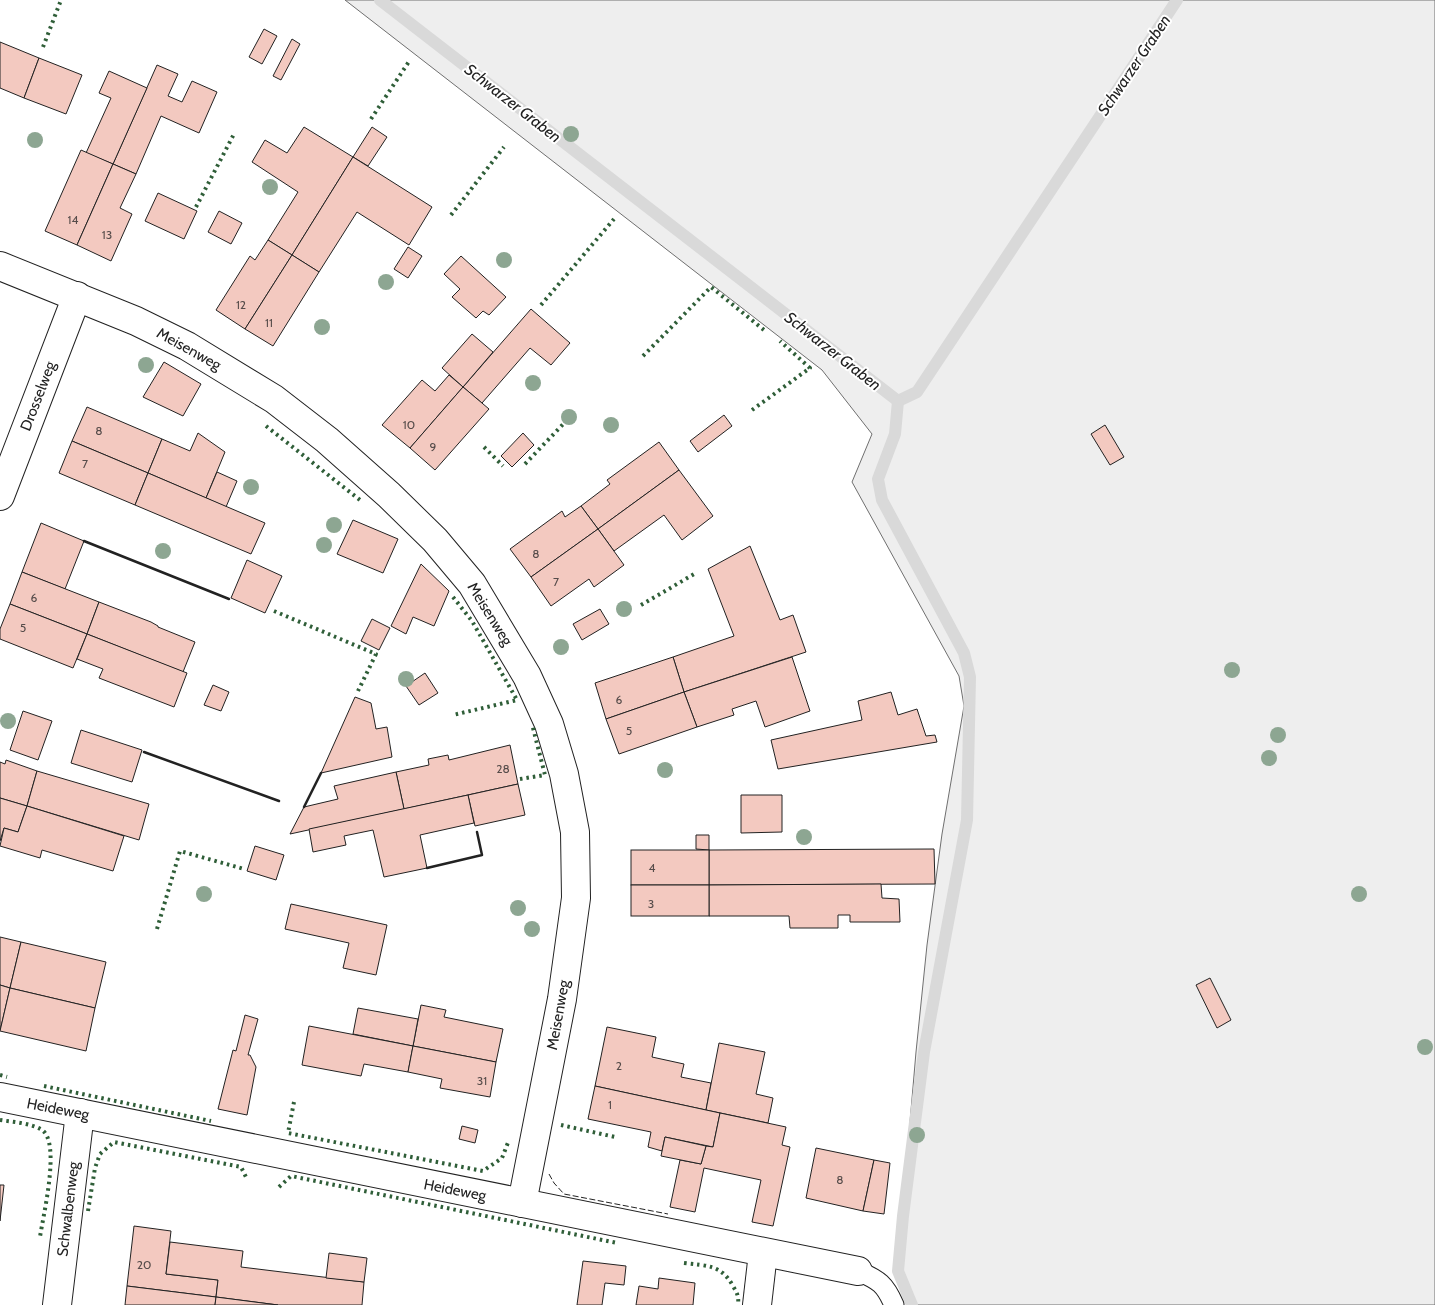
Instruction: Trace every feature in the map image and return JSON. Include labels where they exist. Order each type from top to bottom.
[{"type":"street","name":"Meisenweg","points":[[0,266],[136,321],[187,346],[274,398],[327,440],[389,495],[441,548],[472,584],[527,676],[549,724],[564,774],[575,832],[576,898],[562,999],[522,1203]]},
{"type":"street","name":"Drosselweg","points":[[0,496],[77,296]]},
{"type":"street","name":"Heideweg","points":[[0,1097],[858,1272]]},
{"type":"street","name":"Schwalbenweg","points":[[56,1305],[80,1113]]},
{"type":"street","points":[[757,1305],[763,1253]]},
{"type":"lane","name":"Heideweg","points":[[858,1272],[880,1281],[888,1290],[894,1305]]},
{"type":"shaded area","points":[[345,0],[1435,0],[1435,1305],[911,1305],[897,1273],[916,1052],[927,945],[942,834],[964,706],[959,676],[852,482],[872,434],[822,370]]},
{"type":"building","points":[[264,29],[277,36],[262,64],[249,57]]},
{"type":"building","points":[[292,39],[300,44],[281,80],[273,76]]},
{"type":"building","points":[[0,42],[39,58],[24,98],[0,88]]},
{"type":"building","points":[[39,58],[82,75],[66,114],[24,98]]},
{"type":"building","points":[[157,65],[178,74],[168,96],[182,102],[192,81],[217,92],[199,133],[161,116],[136,174],[113,164]]},
{"type":"building","points":[[109,71],[147,88],[113,164],[86,153],[111,98],[99,93]]},
{"type":"building","points":[[304,127],[353,157],[292,255],[268,240],[298,192],[252,162],[265,140],[287,153]]},
{"type":"building","points":[[372,127],[387,137],[368,166],[353,157]]},
{"type":"building","points":[[81,150],[113,164],[77,245],[45,231]]},
{"type":"building","points":[[353,157],[432,207],[409,245],[357,212],[319,272],[292,255]]},
{"type":"building","points":[[113,164],[136,174],[120,208],[132,214],[111,261],[77,245]]},
{"type":"building","points":[[158,193],[197,211],[184,239],[145,221]]},
{"type":"building","points":[[219,211],[242,223],[231,244],[208,232]]},
{"type":"building","points":[[268,240],[292,255],[245,329],[216,310],[250,256],[255,260]]},
{"type":"building","points":[[408,247],[422,256],[408,278],[394,269]]},
{"type":"building","points":[[292,255],[319,272],[273,346],[245,329]]},
{"type":"building","points":[[461,256],[506,297],[489,315],[483,311],[476,318],[452,297],[460,289],[444,274]]},
{"type":"building","points":[[531,309],[570,343],[551,365],[530,348],[482,403],[463,387]]},
{"type":"building","points":[[472,334],[493,352],[463,387],[442,368]]},
{"type":"building","points":[[164,362],[201,384],[183,416],[143,397]]},
{"type":"building","points":[[449,375],[463,387],[410,448],[382,425],[422,380],[435,391]]},
{"type":"building","points":[[463,387],[489,409],[435,470],[410,448]]},
{"type":"building","points":[[87,407],[162,439],[148,473],[72,441]]},
{"type":"building","points":[[724,415],[732,426],[698,452],[690,441]]},
{"type":"building","points":[[1105,425],[1124,457],[1110,465],[1091,434]]},
{"type":"building","points":[[198,433],[225,452],[206,498],[148,473],[162,439],[190,451]]},
{"type":"building","points":[[523,433],[534,445],[512,467],[501,456]]},
{"type":"building","points":[[72,441],[148,473],[135,505],[59,473]]},
{"type":"building","points":[[659,442],[679,470],[598,529],[581,506],[610,484],[607,480]]},
{"type":"building","points":[[679,470],[713,516],[682,540],[664,515],[614,551],[598,529]]},
{"type":"building","points":[[217,472],[237,481],[226,507],[206,498]]},
{"type":"building","points":[[148,473],[265,523],[251,554],[135,505]]},
{"type":"building","points":[[581,506],[598,529],[531,577],[510,549],[562,511],[565,517]]},
{"type":"building","points":[[353,520],[398,539],[383,573],[337,554]]},
{"type":"building","points":[[41,523],[84,541],[65,589],[22,572]]},
{"type":"building","points":[[598,529],[624,565],[594,587],[589,579],[551,606],[531,577]]},
{"type":"building","points":[[750,546],[780,620],[793,615],[806,652],[684,692],[673,657],[734,636],[708,569]]},
{"type":"building","points":[[247,560],[282,576],[265,613],[231,598]]},
{"type":"building","points":[[421,564],[449,591],[434,626],[413,617],[406,634],[391,626]]},
{"type":"building","points":[[22,572],[99,602],[87,634],[10,604]]},
{"type":"building","points":[[99,602],[151,622],[158,627],[195,642],[183,672],[87,634]]},
{"type":"building","points":[[10,604],[87,634],[73,668],[0,639],[0,629]]},
{"type":"building","points":[[600,609],[609,624],[582,640],[573,624]]},
{"type":"building","points":[[372,619],[390,628],[379,650],[361,641]]},
{"type":"building","points":[[87,634],[187,673],[174,707],[99,678],[103,669],[77,659]]},
{"type":"building","points":[[673,657],[684,692],[606,719],[595,683]]},
{"type":"building","points":[[792,657],[810,711],[765,727],[756,701],[732,709],[734,715],[697,727],[684,692]]},
{"type":"building","points":[[425,673],[438,693],[419,705],[406,686]]},
{"type":"building","points":[[213,685],[229,692],[221,711],[204,705]]},
{"type":"building","points":[[684,692],[697,727],[619,754],[606,719]]},
{"type":"building","points":[[891,692],[898,715],[917,709],[926,736],[935,735],[937,742],[778,769],[771,740],[862,720],[858,701]]},
{"type":"building","points":[[355,697],[371,703],[376,729],[387,727],[392,757],[321,773]]},
{"type":"building","points":[[23,711],[52,721],[38,760],[10,750]]},
{"type":"building","points":[[81,730],[142,750],[132,782],[71,763]]},
{"type":"building","points":[[510,745],[518,784],[404,809],[396,772],[429,765],[428,759],[448,755],[449,760]]},
{"type":"building","points":[[6,760],[37,771],[27,806],[0,798],[0,762],[5,764]]},
{"type":"building","points":[[37,771],[149,804],[139,840],[27,806]]},
{"type":"building","points":[[396,772],[404,809],[290,834],[304,807],[338,799],[334,786]]},
{"type":"building","points":[[518,784],[525,815],[475,826],[468,795]]},
{"type":"building","points":[[468,795],[474,823],[420,835],[427,868],[384,877],[373,830],[344,836],[346,845],[313,852],[309,829]]},
{"type":"building","points":[[741,795],[782,795],[782,832],[741,833]]},
{"type":"building","points":[[0,798],[27,806],[18,832],[4,828],[0,841]]},
{"type":"building","points":[[27,806],[124,836],[113,871],[42,850],[40,858],[0,846],[4,828],[18,832]]},
{"type":"building","points":[[696,835],[709,835],[709,850],[696,849]]},
{"type":"building","points":[[255,846],[284,855],[276,880],[247,871]]},
{"type":"building","points":[[934,849],[935,884],[709,885],[709,850]]},
{"type":"building","points":[[631,850],[709,850],[709,885],[631,885]]},
{"type":"building","points":[[881,884],[882,898],[899,899],[900,922],[850,922],[850,915],[838,915],[838,928],[790,928],[789,916],[709,916],[709,885]]},
{"type":"building","points":[[631,885],[709,885],[709,916],[631,916]]},
{"type":"building","points":[[291,904],[387,925],[376,975],[343,968],[349,943],[285,929]]},
{"type":"building","points":[[0,937],[21,942],[10,988],[0,985]]},
{"type":"building","points":[[21,942],[106,962],[95,1008],[10,988]]},
{"type":"building","points":[[1210,978],[1231,1020],[1217,1028],[1196,985]]},
{"type":"building","points":[[0,985],[10,988],[0,1031]]},
{"type":"building","points":[[10,988],[95,1008],[86,1051],[0,1031]]},
{"type":"building","points":[[421,1005],[446,1010],[444,1017],[503,1029],[496,1062],[413,1046]]},
{"type":"building","points":[[358,1008],[418,1019],[413,1046],[353,1034]]},
{"type":"building","points":[[245,1015],[258,1019],[248,1055],[250,1055],[256,1067],[247,1115],[218,1109],[233,1050],[236,1051]]},
{"type":"building","points":[[309,1026],[413,1046],[408,1072],[364,1064],[361,1076],[302,1065]]},
{"type":"building","points":[[607,1027],[656,1037],[652,1057],[684,1064],[681,1077],[711,1083],[706,1110],[595,1086]]},
{"type":"building","points":[[719,1043],[765,1052],[756,1094],[773,1098],[768,1123],[706,1110]]},
{"type":"building","points":[[413,1046],[496,1062],[490,1097],[440,1088],[442,1079],[408,1072]]},
{"type":"building","points":[[595,1086],[720,1113],[713,1147],[665,1137],[662,1151],[648,1147],[651,1132],[588,1119]]},
{"type":"building","points":[[720,1113],[786,1127],[782,1145],[790,1147],[773,1226],[752,1222],[761,1180],[704,1168],[695,1212],[670,1207],[680,1160],[701,1164],[706,1146],[713,1147]]},
{"type":"building","points":[[462,1126],[478,1130],[475,1143],[459,1139]]},
{"type":"building","points":[[665,1137],[706,1146],[701,1164],[661,1156]]},
{"type":"building","points":[[816,1148],[874,1160],[863,1211],[806,1198]]},
{"type":"building","points":[[874,1160],[890,1163],[884,1214],[863,1211]]},
{"type":"building","points":[[0,1185],[4,1185],[0,1221]]},
{"type":"building","points":[[134,1226],[171,1231],[166,1274],[218,1280],[216,1297],[127,1286]]},
{"type":"building","points":[[170,1242],[243,1251],[241,1267],[364,1282],[362,1305],[278,1305],[216,1297],[218,1280],[166,1274]]},
{"type":"building","points":[[329,1253],[367,1258],[364,1282],[326,1278]]},
{"type":"building","points":[[583,1261],[626,1266],[624,1285],[605,1283],[602,1305],[577,1305]]},
{"type":"building","points":[[659,1278],[695,1283],[693,1305],[636,1305],[639,1286],[658,1289]]},
{"type":"building","points":[[127,1286],[216,1297],[215,1305],[125,1305]]},
{"type":"building","points":[[216,1297],[278,1305],[215,1305]]},
{"type":"waterway","name":"Schwarzer Graben","points":[[380,0],[898,401],[917,392],[1177,0]]},
{"type":"waterway","points":[[898,401],[895,434],[878,479],[882,500],[964,653],[970,677],[967,820],[924,1052],[903,1216],[898,1271],[912,1305]]},
{"type":"hedge","points":[[43,47],[61,0]]},
{"type":"hedge","points":[[371,119],[410,60]]},
{"type":"hedge","points":[[196,207],[235,132]]},
{"type":"hedge","points":[[451,215],[504,147]]},
{"type":"hedge","points":[[541,305],[614,219]]},
{"type":"hedge","points":[[643,356],[711,287],[764,330]]},
{"type":"hedge","points":[[752,410],[810,368],[780,341]]},
{"type":"hedge","points":[[525,464],[569,418]]},
{"type":"hedge","points":[[266,426],[360,500]]},
{"type":"hedge","points":[[484,447],[503,466]]},
{"type":"hedge","points":[[641,605],[696,573]]},
{"type":"hedge","points":[[453,597],[472,621],[517,700],[453,715]]},
{"type":"hedge","points":[[274,611],[376,654],[358,691]]},
{"type":"hedge","points":[[520,779],[545,775],[532,724]]},
{"type":"hedge","points":[[157,929],[180,851],[244,869]]},
{"type":"hedge","points":[[0,1075],[7,1077]]},
{"type":"hedge","points":[[44,1086],[211,1121]]},
{"type":"hedge","points":[[294,1102],[288,1133],[483,1171],[502,1158],[509,1140]]},
{"type":"hedge","points":[[0,1120],[33,1126],[42,1130],[47,1137],[51,1164],[40,1237]]},
{"type":"hedge","points":[[561,1125],[615,1137]]},
{"type":"hedge","points":[[88,1211],[95,1168],[100,1154],[114,1142],[241,1167],[247,1179]]},
{"type":"hedge","points":[[279,1187],[291,1176],[617,1243]]},
{"type":"hedge","points":[[684,1263],[712,1267],[718,1270],[728,1279],[737,1293],[738,1305]]},
{"type":"fence","points":[[549,1174],[564,1194],[668,1214]]},
{"type":"wall","points":[[84,541],[229,599]]},
{"type":"wall","points":[[144,752],[279,801]]},
{"type":"wall","points":[[304,807],[321,773]]},
{"type":"wall","points":[[427,868],[482,855],[477,832]]}]
